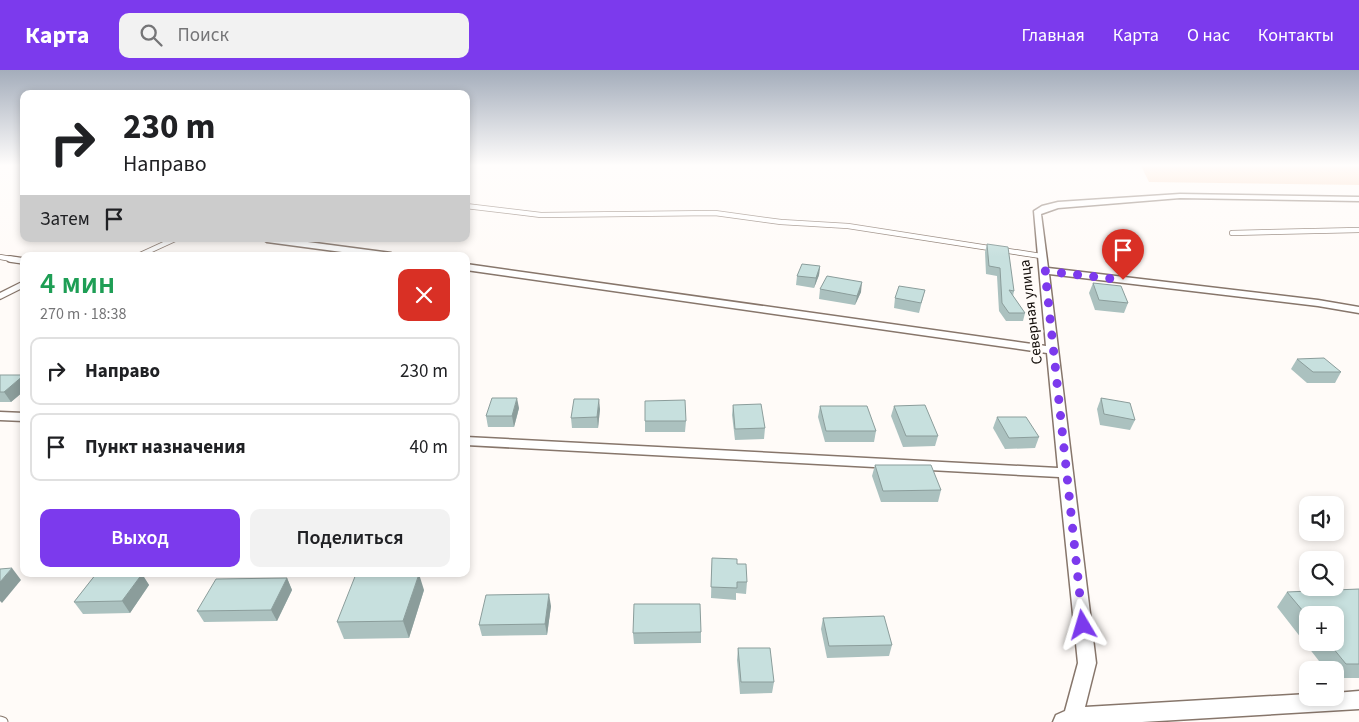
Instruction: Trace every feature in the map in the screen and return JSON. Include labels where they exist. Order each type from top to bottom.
[{"type":"street","name":"Северная улица","points":[[1068,719],[1088,663],[1037,213],[1045,208],[1058,205],[1174,196]]},
{"type":"street","name":"Северная улица","points":[[1205,196],[1359,199]]},
{"type":"street","points":[[289,242],[362,252]]},
{"type":"street","points":[[470,268],[1053,350]]},
{"type":"street","points":[[1045,271],[1318,303],[1359,310]]},
{"type":"street","points":[[0,416],[20,417]]},
{"type":"street","points":[[470,441],[1066,473]]},
{"type":"street","points":[[1068,719],[1359,700]]},
{"type":"lane","points":[[470,206],[541,215],[715,213],[781,222],[848,226],[1041,256]]},
{"type":"lane","points":[[1232,233],[1359,230]]},
{"type":"lane","points":[[147,252],[168,242]]},
{"type":"lane","points":[[0,258],[20,260]]},
{"type":"lane","points":[[0,296],[20,286]]},
{"type":"building","points":[[987,244],[1008,247],[1014,291],[1009,290],[1025,313],[1009,313],[1002,303],[1000,268],[989,266]]},
{"type":"building","points":[[802,264],[820,266],[816,278],[797,276]]},
{"type":"building","points":[[827,276],[862,282],[857,296],[820,289]]},
{"type":"building","points":[[1093,283],[1121,286],[1128,303],[1099,300]]},
{"type":"building","points":[[899,286],[925,290],[921,303],[895,298]]},
{"type":"building","points":[[1324,358],[1341,372],[1313,372],[1297,359]]},
{"type":"building","points":[[0,375],[20,375],[20,378],[4,392],[0,392]]},
{"type":"building","points":[[492,398],[517,398],[512,416],[486,416]]},
{"type":"building","points":[[1101,398],[1130,403],[1135,420],[1104,414]]},
{"type":"building","points":[[574,399],[599,399],[597,417],[571,418]]},
{"type":"building","points":[[685,400],[686,421],[645,421],[645,401]]},
{"type":"building","points":[[761,404],[765,428],[735,429],[733,405]]},
{"type":"building","points":[[925,405],[938,436],[906,436],[894,406]]},
{"type":"building","points":[[820,406],[867,406],[876,431],[826,431]]},
{"type":"building","points":[[997,417],[1026,417],[1039,437],[1009,438]]},
{"type":"building","points":[[875,465],[931,465],[941,490],[883,491]]},
{"type":"building","points":[[712,558],[737,559],[737,564],[746,564],[747,582],[737,582],[737,588],[711,587]]},
{"type":"building","points":[[12,568],[0,582],[0,569]]},
{"type":"building","points":[[94,577],[140,577],[122,601],[74,602]]},
{"type":"building","points":[[355,577],[418,577],[403,621],[337,622]]},
{"type":"building","points":[[287,578],[271,610],[197,611],[216,579]]},
{"type":"building","points":[[1359,589],[1359,664],[1346,664],[1335,651],[1344,651],[1344,606],[1299,606],[1287,592],[1299,592],[1299,596],[1344,596],[1344,590]]},
{"type":"building","points":[[549,594],[545,624],[479,625],[486,595]]},
{"type":"building","points":[[634,604],[700,604],[701,632],[633,633]]},
{"type":"building","points":[[884,616],[892,645],[829,646],[823,618]]},
{"type":"building","points":[[738,648],[770,648],[774,682],[741,682]]},
{"type":"route","points":[[1083,625],[1045,271],[1123,280]]}]
